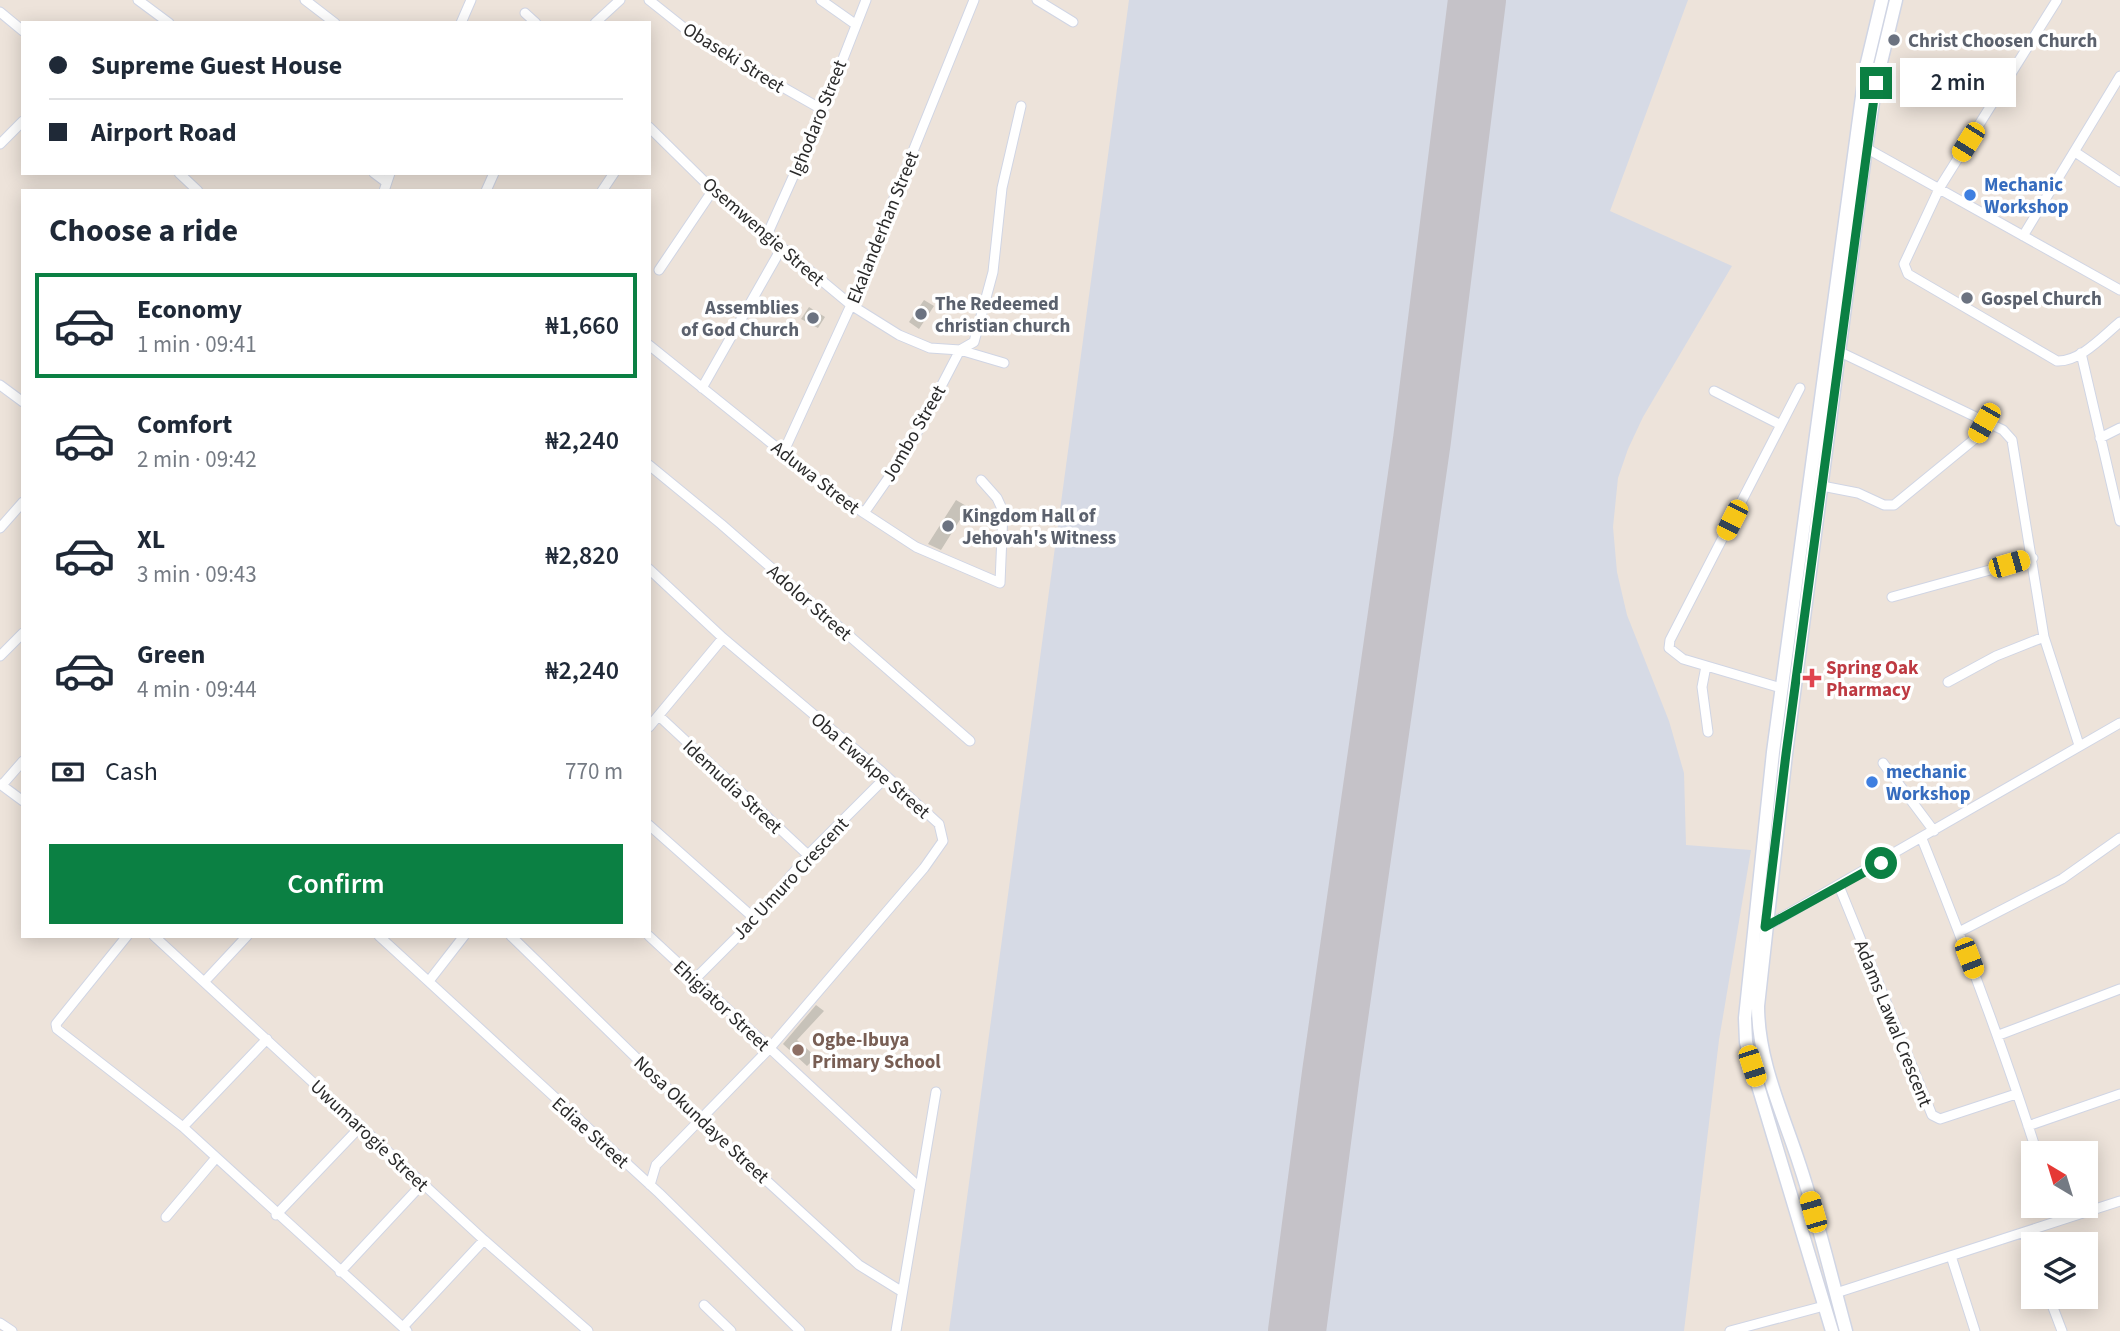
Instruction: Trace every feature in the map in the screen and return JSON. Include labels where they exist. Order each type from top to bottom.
[{"type":"main road","points":[[1846,1331],[1801,1168],[1761,1045],[1758,1006],[1782,688],[1866,67],[1882,0]]},
{"type":"main road","points":[[1832,1331],[1746,1042],[1746,1000],[1779,753],[1822,486],[1866,148],[1876,83],[1896,0]]},
{"type":"street","points":[[138,0],[166,21]]},
{"type":"street","points":[[305,0],[332,21]]},
{"type":"street","points":[[598,21],[620,0]]},
{"type":"street","name":"Obaseki Street","points":[[649,0],[698,39],[823,110]]},
{"type":"street","points":[[821,0],[855,24]]},
{"type":"street","name":"Ighodaro Street","points":[[767,236],[823,110],[866,0]]},
{"type":"street","name":"Ekalanderhan Street","points":[[784,451],[851,304],[974,0]]},
{"type":"street","points":[[1037,0],[1073,22]]},
{"type":"street","points":[[2057,0],[1940,187],[1904,264],[1908,274],[2052,359],[2064,361],[2081,353],[2120,322]]},
{"type":"street","points":[[462,21],[467,2]]},
{"type":"street","points":[[0,12],[21,29]]},
{"type":"street","points":[[525,13],[534,21]]},
{"type":"street","points":[[2024,236],[2120,76]]},
{"type":"street","name":"Jombo Street","points":[[864,513],[908,450],[960,350],[974,342],[993,272],[1002,188],[1021,106]]},
{"type":"street","points":[[0,144],[21,123]]},
{"type":"street","name":"Osemwengie Street","points":[[651,131],[781,249],[851,304],[899,335],[919,344],[930,348],[960,350],[1004,363]]},
{"type":"street","points":[[1866,148],[2120,290]]},
{"type":"street","points":[[2075,152],[2120,182]]},
{"type":"street","points":[[181,175],[196,189]]},
{"type":"street","points":[[660,270],[713,190]]},
{"type":"street","points":[[702,387],[781,249]]},
{"type":"street","name":"Aduwa Street","points":[[651,347],[821,483],[864,513],[916,547],[1000,583],[1003,511],[997,498],[981,480]]},
{"type":"street","points":[[1840,352],[2003,430],[2011,440],[2033,558],[2044,637],[2079,745]]},
{"type":"street","points":[[2081,353],[2120,521]]},
{"type":"street","points":[[0,385],[21,401]]},
{"type":"street","points":[[1782,688],[1677,656],[1669,648],[1670,640],[1800,387]]},
{"type":"street","points":[[1714,391],[1781,425]]},
{"type":"street","points":[[1822,486],[1858,493],[1884,505],[1894,505],[1977,437],[1984,423]]},
{"type":"street","points":[[2099,438],[2120,428]]},
{"type":"street","name":"Adolor Street","points":[[651,467],[721,524],[970,741]]},
{"type":"street","points":[[2,522],[21,504]]},
{"type":"street","points":[[1892,597],[2033,558]]},
{"type":"street","name":"Oba Ewakpe Street","points":[[651,575],[939,824],[943,841],[925,868],[769,1049]]},
{"type":"street","points":[[0,656],[21,634]]},
{"type":"street","points":[[1948,682],[1996,656],[2044,637]]},
{"type":"street","points":[[651,725],[723,638]]},
{"type":"street","points":[[1706,666],[1702,687],[1708,732]]},
{"type":"street","name":"Idemudia Street","points":[[659,716],[808,855]]},
{"type":"street","points":[[1765,927],[2120,723]]},
{"type":"street","points":[[21,763],[1,785],[21,800]]},
{"type":"street","points":[[1883,763],[1934,831]]},
{"type":"street","name":"Jac Umuro Crescent","points":[[695,979],[755,919],[808,855],[885,778]]},
{"type":"street","points":[[651,827],[755,919]]},
{"type":"street","points":[[1959,932],[2062,878],[2120,838]]},
{"type":"street","points":[[1922,839],[1999,1035],[2033,1141]]},
{"type":"street","name":"Adams Lawal Crescent","points":[[1839,886],[1932,1115],[1940,1119],[2016,1094]]},
{"type":"street","points":[[125,938],[55,1024],[60,1033],[183,1127],[276,1215],[405,1329],[485,1240]]},
{"type":"street","name":"Uwumarogie Street","points":[[156,938],[587,1331]]},
{"type":"street","points":[[205,981],[245,938]]},
{"type":"street","name":"Ediae Street","points":[[381,938],[650,1185],[800,1331]]},
{"type":"street","points":[[429,981],[462,938]]},
{"type":"street","name":"Nosa Okundaye Street","points":[[513,938],[699,1119],[859,1265],[901,1291]]},
{"type":"street","name":"Ehigiator Street","points":[[651,938],[919,1187]]},
{"type":"street","points":[[1999,1035],[2120,989]]},
{"type":"street","points":[[183,1127],[267,1040]]},
{"type":"street","points":[[650,1185],[656,1166],[769,1049]]},
{"type":"street","points":[[896,1331],[936,1093]]},
{"type":"street","points":[[2028,1126],[2120,1094]]},
{"type":"street","points":[[276,1215],[361,1126]]},
{"type":"street","points":[[166,1217],[215,1159]]},
{"type":"street","points":[[340,1272],[423,1183]]},
{"type":"street","points":[[2027,1232],[2120,1201]]},
{"type":"street","points":[[1836,1293],[2021,1234]]},
{"type":"street","points":[[1951,1256],[1975,1331]]},
{"type":"street","points":[[704,1305],[731,1331]]},
{"type":"street","points":[[1730,1331],[1824,1306]]},
{"type":"street","points":[[2054,1309],[2062,1331]]},
{"type":"street","points":[[0,1323],[12,1331]]},
{"type":"shaded area","points":[[1129,0],[1688,0],[1610,211],[1732,266],[1643,417],[1628,449],[1618,478],[1613,527],[1617,572],[1627,615],[1669,721],[1684,773],[1686,845],[1751,850],[1719,1040],[1684,1331],[949,1331]]},
{"type":"building","name":"The Redeemed christian church","points":[[924,300],[934,306],[919,329],[909,322]]},
{"type":"building","name":"Assemblies of God Church","points":[[809,307],[825,317],[818,328],[801,319]]},
{"type":"building","name":"Kingdom Hall of Jehovah's Witness","points":[[956,500],[968,507],[941,550],[928,544]]},
{"type":"building","points":[[816,1005],[824,1011],[797,1040],[816,1057],[807,1066],[783,1044]]},
{"type":"runway","points":[[1297,1331],[1331,1073],[1422,440],[1477,0]]},
{"type":"place","name":"Christ Choosen Church","points":[[1894,40]]},
{"type":"place","name":"Mechanic Workshop","points":[[1970,195]]},
{"type":"place","name":"Gospel Church","points":[[1967,298]]},
{"type":"place","name":"The Redeemed christian church","points":[[921,314]]},
{"type":"place","name":"Assemblies of God Church","points":[[813,318]]},
{"type":"place","name":"Kingdom Hall of Jehovah's Witness","points":[[948,526]]},
{"type":"place","name":"Spring Oak Pharmacy","points":[[1812,678]]},
{"type":"place","name":"mechanic Workshop","points":[[1872,782]]},
{"type":"place","name":"Ogbe-Ibuya Primary School","points":[[798,1050]]},
{"type":"route","points":[[1876,83],[1765,927],[1881,863]]}]
